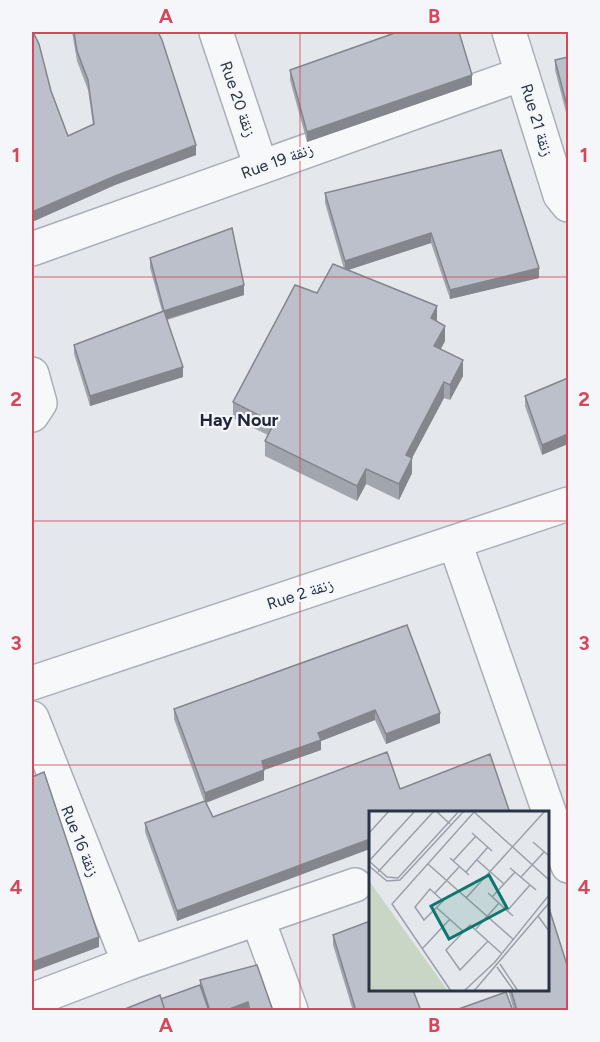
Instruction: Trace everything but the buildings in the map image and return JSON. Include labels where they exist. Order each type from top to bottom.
[{"type":"street","name":"Rue 20 زنقة","points":[[216,32],[261,167]]},
{"type":"street","name":"Rue 21 زنقة","points":[[509,32],[560,195],[568,206]]},
{"type":"street","name":"Rue 19 زنقة","points":[[32,249],[522,74]]},
{"type":"street","points":[[32,374],[40,403],[35,412]]},
{"type":"street","name":"Rue 2 زنقة","points":[[32,683],[568,504]]},
{"type":"street","points":[[454,543],[549,811]]},
{"type":"street","name":"Rue 16 زنقة","points":[[32,718],[129,963]]},
{"type":"street","points":[[549,812],[568,866]]},
{"type":"street","points":[[32,1000],[129,963],[356,885]]},
{"type":"street","points":[[258,920],[291,1011]]},
{"type":"district","name":"Hay Nour","points":[[239,420]]}]
